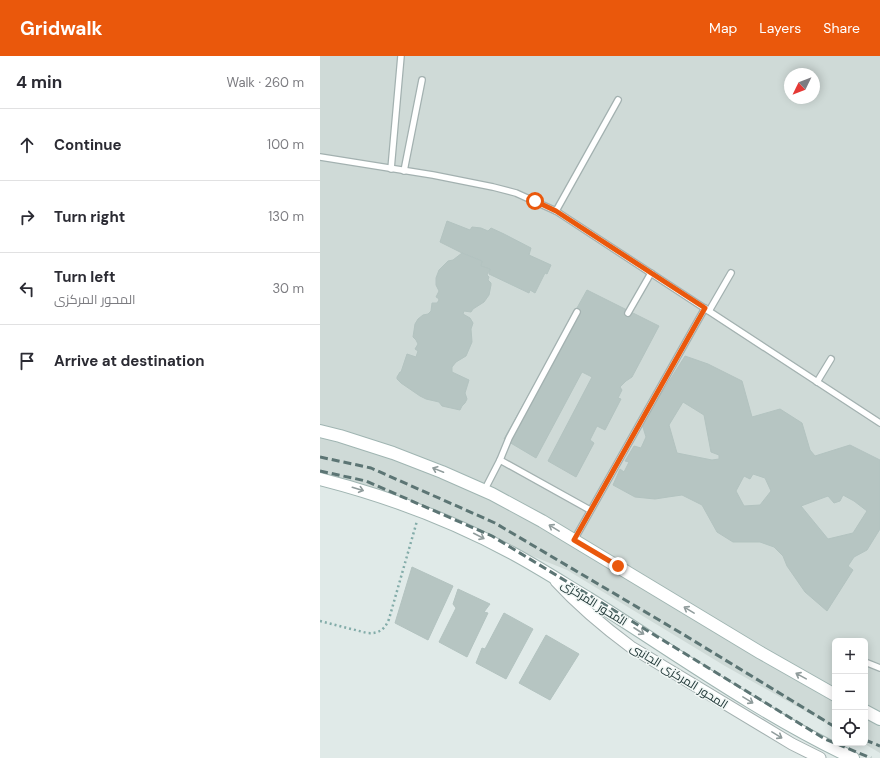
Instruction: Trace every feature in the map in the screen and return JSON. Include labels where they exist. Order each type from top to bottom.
[{"type":"main road","points":[[320,431],[393,453],[442,472],[484,491],[542,521],[761,653],[832,693]]},
{"type":"main road","name":"المحور المركزى","points":[[320,479],[386,498],[420,510],[472,532],[552,576],[735,692],[853,758]]},
{"type":"main road","points":[[868,713],[880,719]]},
{"type":"street","name":"المحور المركزى الجانبى","points":[[552,576],[589,614],[631,647],[786,741],[820,758]]},
{"type":"lane","points":[[392,169],[401,56]]},
{"type":"lane","points":[[404,171],[422,80]]},
{"type":"lane","points":[[556,211],[618,100]]},
{"type":"lane","points":[[320,157],[493,187],[516,193],[556,211],[880,423]]},
{"type":"lane","points":[[628,313],[651,273]]},
{"type":"lane","points":[[574,540],[707,310],[731,273]]},
{"type":"lane","points":[[484,491],[500,460],[509,438],[577,312]]},
{"type":"lane","points":[[817,382],[831,359]]},
{"type":"lane","points":[[500,460],[590,510]]},
{"type":"lane","points":[[868,663],[880,668]]},
{"type":"path","points":[[320,620],[367,633],[378,632],[383,629],[389,619],[420,510]]},
{"type":"shaded area","points":[[320,56],[880,56],[880,753],[868,746],[868,638],[832,638],[832,726],[725,666],[567,570],[478,534],[362,495],[320,486]]},
{"type":"building","points":[[447,221],[470,230],[472,227],[481,228],[488,231],[491,228],[531,248],[529,255],[551,265],[547,274],[545,273],[535,293],[530,290],[529,293],[489,274],[490,269],[481,266],[482,261],[440,242]]},
{"type":"building","points":[[462,253],[482,261],[481,266],[490,269],[487,275],[491,285],[489,295],[484,302],[471,312],[464,311],[463,314],[470,318],[473,323],[471,329],[472,342],[466,356],[456,362],[452,367],[452,372],[469,380],[465,393],[467,399],[460,410],[442,406],[439,402],[420,396],[401,383],[397,377],[401,372],[407,354],[416,357],[418,351],[415,349],[418,344],[413,337],[415,324],[418,319],[431,311],[432,303],[437,303],[439,300],[436,297],[439,291],[436,285],[436,278],[439,270],[448,261],[453,260]]},
{"type":"building","points":[[587,290],[659,326],[632,377],[620,387],[622,390],[618,398],[621,399],[605,430],[597,426],[590,440],[594,443],[576,477],[548,461],[592,377],[582,372],[536,458],[504,439]]},
{"type":"building","points":[[685,356],[708,364],[742,381],[752,417],[780,409],[802,423],[810,450],[815,456],[850,445],[880,460],[880,529],[867,550],[854,557],[848,566],[853,570],[827,611],[805,592],[787,566],[783,556],[774,547],[760,542],[733,542],[717,532],[702,505],[682,495],[655,499],[635,497],[613,485],[620,469],[624,472],[629,462],[625,461],[634,446],[641,448],[646,437],[642,424]],"holes":[[[683,402],[704,415],[711,452],[719,455],[719,459],[712,460],[677,453],[669,425]],[[753,474],[765,478],[771,491],[760,505],[744,506],[736,491],[744,476],[750,479]],[[843,495],[867,511],[853,533],[828,539],[801,506],[828,496],[834,503],[840,501]]]},
{"type":"building","points":[[412,567],[453,586],[428,640],[395,623]]},
{"type":"building","points":[[458,589],[490,604],[484,612],[488,613],[467,657],[439,642],[456,608],[453,604]]},
{"type":"building","points":[[504,613],[533,629],[506,679],[476,663],[482,648],[485,649]]},
{"type":"building","points":[[546,635],[579,654],[550,700],[519,683]]},
{"type":"railway","points":[[320,457],[371,468],[495,523],[681,633],[832,725]]},
{"type":"railway","points":[[320,471],[366,481],[492,536],[825,739],[871,758]]},
{"type":"railway","points":[[868,741],[880,746]]},
{"type":"route","points":[[535,201],[556,211],[705,308],[574,540],[618,566]]}]
